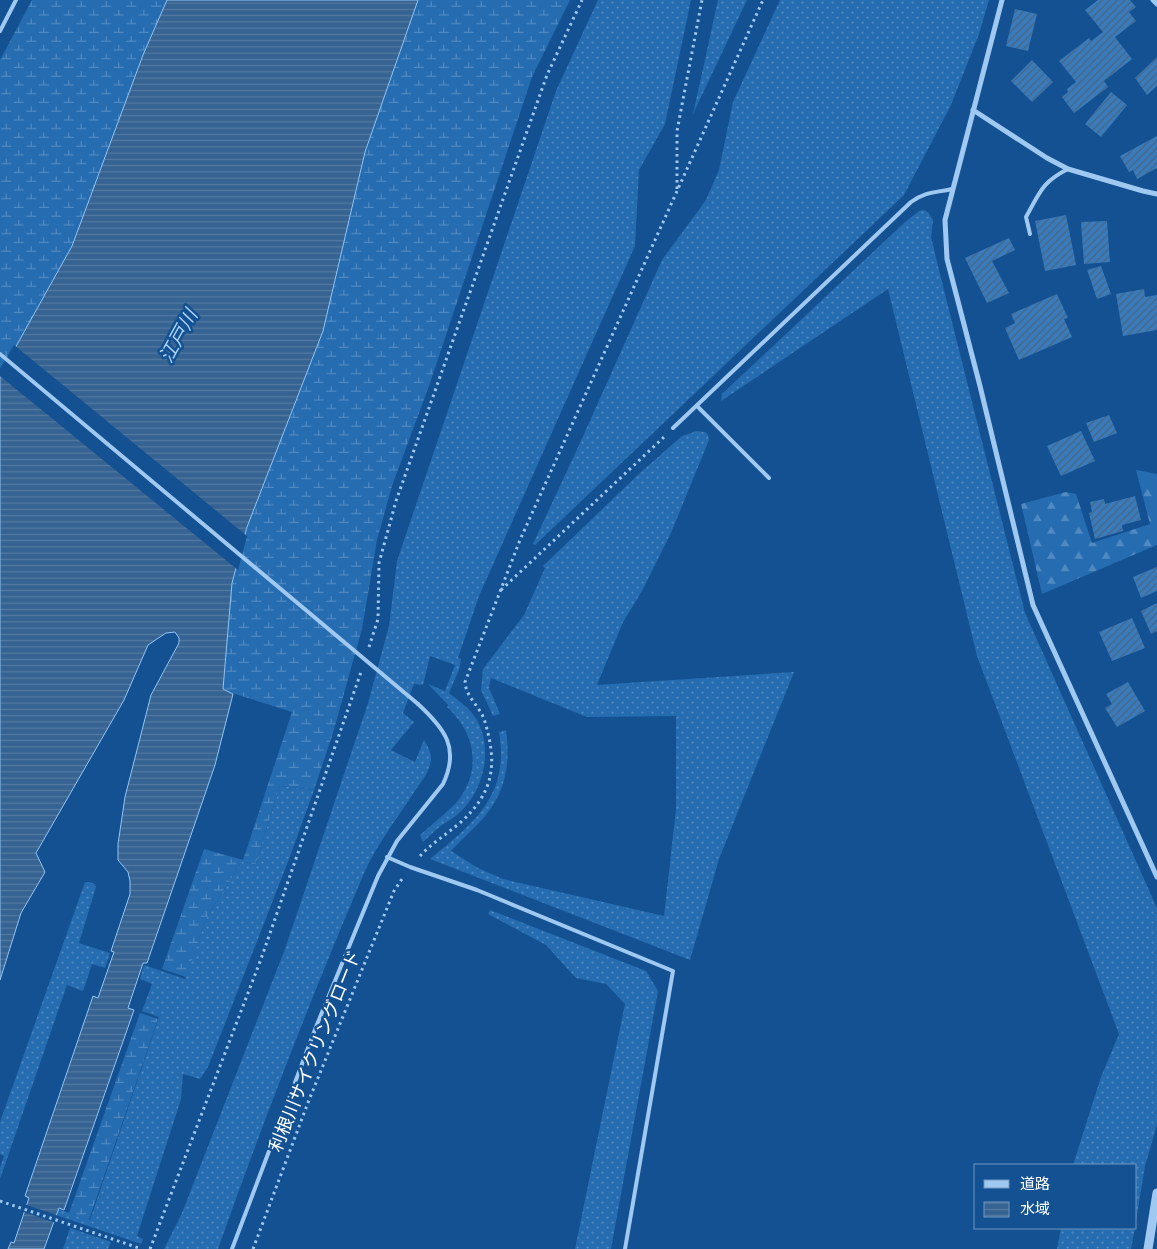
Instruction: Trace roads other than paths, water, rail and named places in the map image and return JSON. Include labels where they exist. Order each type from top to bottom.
[{"type":"street","points":[[1002,0],[945,220],[947,259],[978,377],[1033,605],[1157,877]]},
{"type":"street","points":[[1153,0],[1157,4]]},
{"type":"street","points":[[973,110],[1047,158],[1068,169],[1157,194]]},
{"type":"street","points":[[1148,1249],[1157,1193]]},
{"type":"lane","points":[[0,31],[16,0]]},
{"type":"lane","points":[[1030,234],[1026,216],[1046,183],[1055,175],[1068,169]]},
{"type":"lane","points":[[674,428],[911,202],[920,195],[929,192],[941,192],[952,189]]},
{"type":"lane","points":[[0,354],[418,704],[432,717],[448,739],[451,748],[451,760],[444,784],[397,841],[387,857],[316,1027],[232,1249]]},
{"type":"lane","points":[[696,406],[769,478]]},
{"type":"lane","points":[[387,857],[477,890],[673,971],[625,1249]]},
{"type":"water","name":"江戸川","points":[[167,0],[418,0],[365,152],[323,331],[247,527],[232,583],[223,689],[233,694],[215,765],[147,963],[143,963],[128,1008],[134,1010],[64,1210],[59,1208],[44,1249],[8,1249],[11,1242],[14,1243],[29,1198],[25,1196],[93,996],[98,998],[114,952],[111,951],[130,894],[128,872],[118,860],[118,844],[125,797],[151,695],[179,643],[179,638],[175,632],[166,633],[148,645],[124,700],[36,853],[45,872],[21,913],[0,980],[0,375],[72,246],[143,55]]}]
